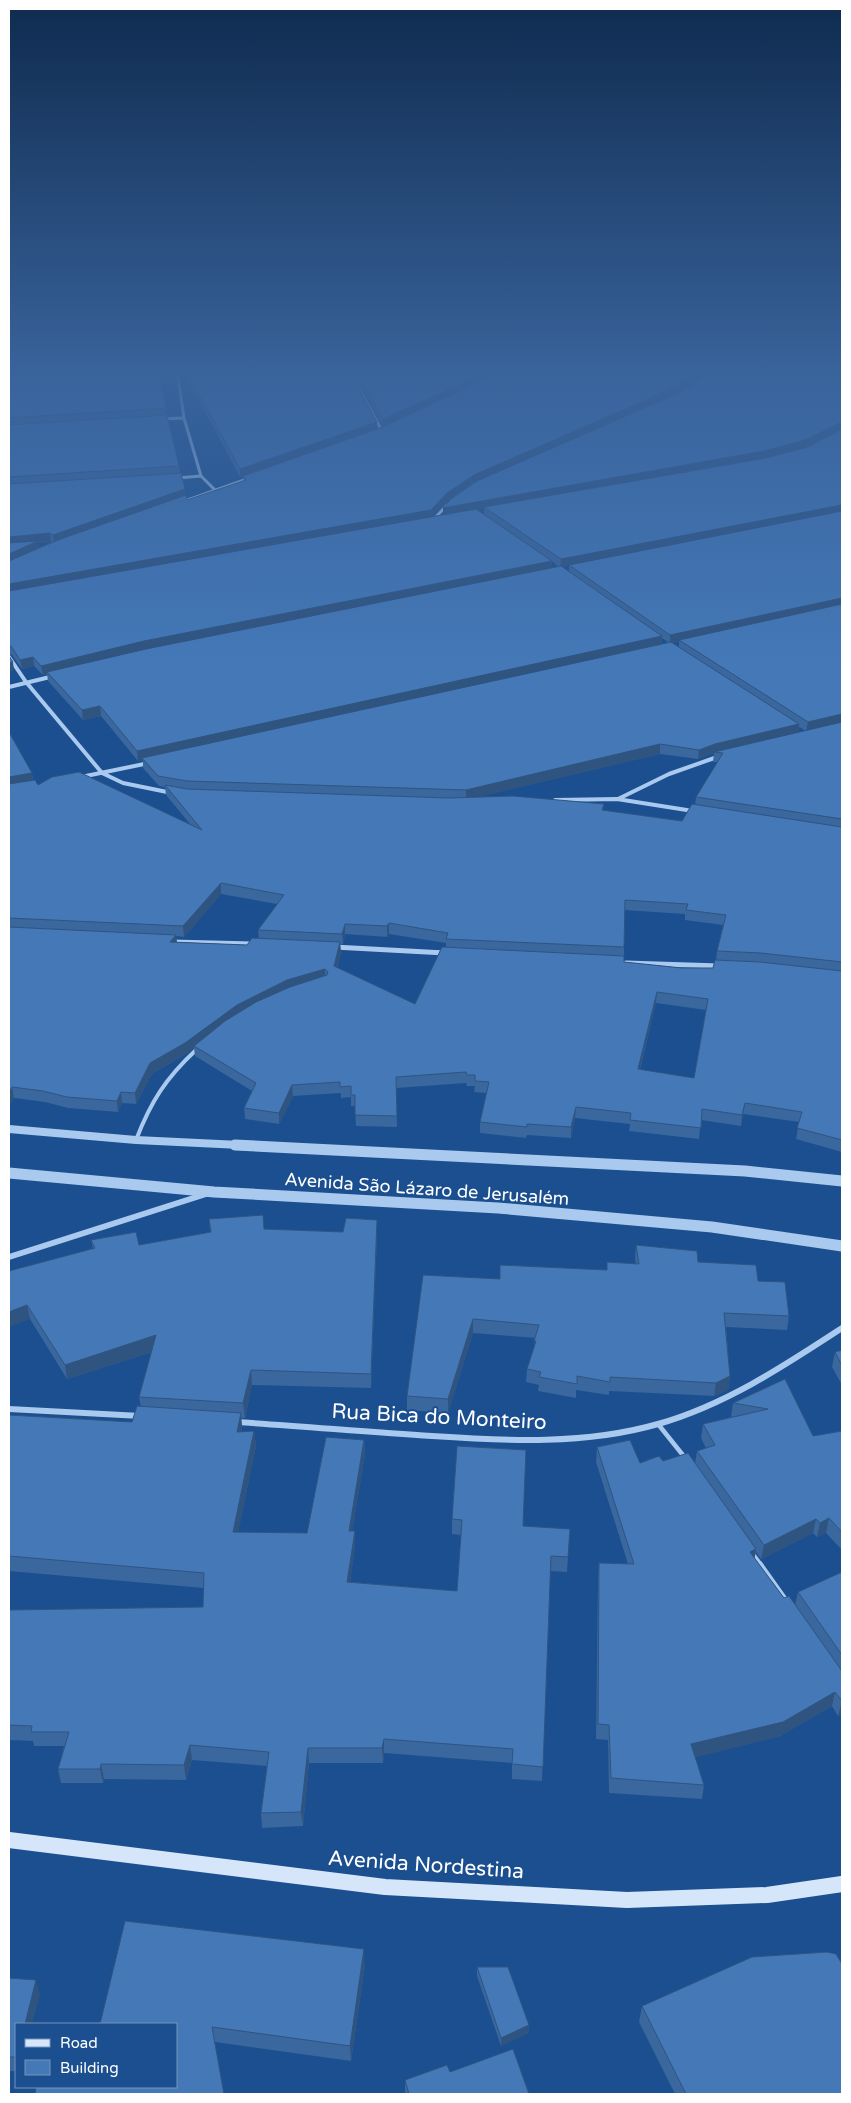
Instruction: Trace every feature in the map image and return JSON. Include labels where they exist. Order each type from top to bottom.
[{"type":"main road","name":"Avenida Nordestina","points":[[9,1840],[385,1887],[627,1900],[767,1895],[842,1884]]},
{"type":"street","points":[[199,468],[201,476],[215,490]]},
{"type":"street","points":[[172,478],[201,476]]},
{"type":"street","points":[[177,503],[252,477]]},
{"type":"street","points":[[441,520],[432,521],[449,504]]},
{"type":"street","points":[[9,657],[26,682],[102,773],[135,786],[179,794]]},
{"type":"street","points":[[9,687],[63,674]]},
{"type":"street","points":[[617,800],[669,774],[725,754]]},
{"type":"street","points":[[74,779],[150,762]]},
{"type":"street","points":[[550,800],[617,800],[703,812]]},
{"type":"street","points":[[162,942],[259,944]]},
{"type":"street","points":[[327,947],[454,954]]},
{"type":"street","points":[[620,962],[729,967]]},
{"type":"street","name":"Avenida São Lázaro de Jerusalém","points":[[9,1129],[136,1140],[736,1170],[842,1181]]},
{"type":"street","name":"Avenida São Lázaro de Jerusalém","points":[[9,1173],[214,1192],[537,1212],[712,1227],[842,1246]]},
{"type":"street","points":[[9,1257],[214,1192]]},
{"type":"street","name":"Rua Bica do Monteiro","points":[[228,1422],[518,1442],[594,1437],[658,1424],[709,1406],[770,1374],[842,1328]]},
{"type":"street","points":[[9,1409],[149,1416]]},
{"type":"lane","points":[[136,1140],[155,1093],[167,1077],[204,1044]]},
{"type":"lane","points":[[658,1424],[688,1462]]},
{"type":"lane","points":[[749,1548],[793,1611]]},
{"type":"building","points":[[9,468],[146,468],[9,477]]},
{"type":"building","points":[[265,468],[490,468],[474,475],[447,493],[431,510],[9,584],[9,561],[58,540],[186,495],[187,500],[246,480],[243,476]]},
{"type":"building","points":[[506,468],[667,468],[443,508],[451,499],[477,481]]},
{"type":"building","points":[[708,468],[842,468],[842,505],[561,559],[484,507]]},
{"type":"building","points":[[181,473],[185,489],[53,535],[50,533],[9,537],[9,484]]},
{"type":"building","points":[[476,509],[552,561],[144,641],[41,666],[33,657],[20,660],[9,645],[9,591]]},
{"type":"building","points":[[842,511],[842,598],[670,635],[569,565]]},
{"type":"building","points":[[38,541],[9,554],[9,543]]},
{"type":"building","points":[[561,566],[662,636],[137,751],[100,706],[82,710],[47,672],[146,649]]},
{"type":"building","points":[[842,604],[842,714],[808,722],[679,640]]},
{"type":"building","points":[[671,642],[799,724],[715,744],[699,750],[660,744],[466,790],[187,781],[158,776],[142,758]]},
{"type":"building","points":[[842,722],[842,819],[696,797],[723,753],[714,752]]},
{"type":"building","points":[[9,732],[32,773],[9,777]]},
{"type":"building","points":[[79,772],[202,830],[165,785],[187,789],[448,798],[513,796],[604,804],[602,810],[682,821],[692,804],[842,827],[842,962],[761,953],[717,951],[726,915],[686,910],[688,904],[625,900],[624,947],[446,939],[448,933],[389,923],[387,926],[345,924],[342,934],[258,930],[284,895],[221,883],[183,926],[9,918],[9,784],[35,780],[38,785],[52,777]]},
{"type":"building","points":[[9,927],[176,935],[170,942],[247,945],[252,938],[340,942],[334,966],[415,1004],[442,947],[624,956],[624,962],[682,968],[713,968],[715,960],[760,962],[842,971],[842,1140],[797,1128],[802,1112],[745,1103],[742,1115],[702,1109],[701,1128],[630,1120],[631,1113],[576,1107],[571,1127],[527,1124],[527,1127],[480,1122],[489,1082],[475,1081],[475,1075],[467,1075],[466,1072],[396,1077],[397,1116],[355,1115],[355,1095],[351,1095],[351,1086],[340,1087],[340,1082],[292,1085],[279,1113],[244,1108],[256,1083],[194,1046],[225,1021],[256,1002],[290,987],[327,975],[328,972],[325,969],[287,980],[237,1005],[185,1043],[150,1063],[135,1093],[121,1092],[117,1101],[67,1097],[43,1091],[12,1087],[9,1092]],"holes":[[[657,992],[708,999],[694,1078],[638,1069]]]},
{"type":"building","points":[[263,1215],[264,1229],[343,1232],[346,1218],[377,1220],[371,1374],[251,1370],[243,1403],[139,1397],[156,1335],[65,1365],[27,1305],[9,1312],[9,1271],[95,1248],[91,1240],[136,1232],[139,1245],[211,1232],[209,1219]]},
{"type":"building","points":[[636,1245],[697,1251],[698,1262],[756,1265],[758,1281],[785,1282],[789,1316],[724,1313],[730,1376],[716,1383],[610,1377],[610,1382],[577,1376],[577,1384],[539,1377],[541,1372],[527,1369],[539,1325],[473,1319],[448,1399],[407,1396],[423,1275],[500,1279],[500,1265],[607,1270],[607,1262],[639,1264]]},
{"type":"building","points":[[842,1350],[842,1366],[835,1352]]},
{"type":"building","points":[[785,1379],[813,1436],[842,1431],[842,1532],[829,1518],[820,1523],[816,1519],[764,1545],[697,1451],[715,1445],[703,1424],[768,1409],[733,1403]]},
{"type":"building","points":[[137,1406],[241,1413],[237,1432],[254,1431],[233,1532],[307,1533],[326,1437],[364,1440],[349,1531],[355,1531],[347,1582],[457,1591],[462,1520],[452,1519],[457,1446],[526,1450],[523,1526],[570,1529],[568,1557],[551,1556],[543,1767],[512,1764],[513,1749],[384,1739],[382,1748],[308,1748],[301,1812],[261,1813],[269,1752],[190,1745],[184,1765],[101,1764],[100,1769],[58,1769],[69,1732],[31,1732],[32,1726],[9,1725],[9,1610],[203,1607],[204,1573],[9,1556],[9,1415],[132,1422]]},
{"type":"building","points":[[630,1440],[640,1463],[659,1456],[663,1461],[688,1453],[756,1549],[750,1552],[784,1598],[789,1596],[842,1671],[842,1701],[835,1692],[783,1722],[691,1744],[704,1785],[611,1778],[609,1725],[598,1724],[599,1563],[634,1564],[597,1447]]},
{"type":"building","points":[[842,1572],[842,1655],[798,1592]]},
{"type":"building","points":[[125,1921],[364,1949],[350,2046],[212,2027],[224,2094],[35,2094],[36,2088],[178,2088],[178,2023],[100,2023]]},
{"type":"building","points":[[827,1952],[836,1954],[842,1964],[842,2094],[686,2094],[642,2006],[752,1957]]},
{"type":"building","points":[[477,1967],[508,1967],[529,2025],[501,2038]]},
{"type":"building","points":[[9,1978],[36,1980],[25,2023],[15,2023],[15,2057],[9,2057]]},
{"type":"building","points":[[513,2049],[529,2094],[409,2094],[405,2080],[447,2065],[450,2072]]}]
